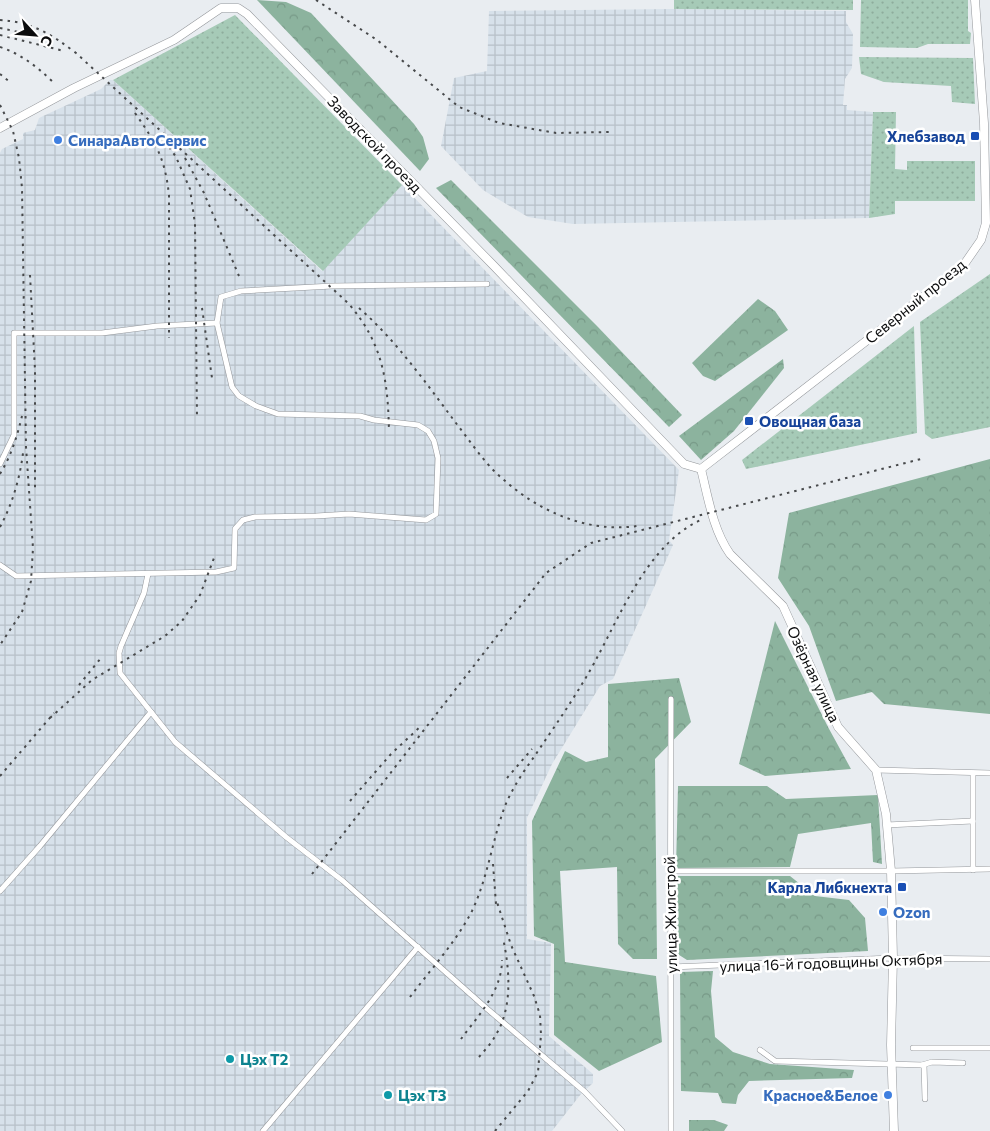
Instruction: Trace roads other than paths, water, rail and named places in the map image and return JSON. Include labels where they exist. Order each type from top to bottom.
[{"type":"street","name":"Северный проезд","points":[[701,469],[963,266],[981,240],[986,223],[987,123],[975,0]]},
{"type":"street","name":"Заводской проезд","points":[[0,128],[74,88],[174,40],[221,8],[238,8],[248,14],[684,464],[701,469]]},
{"type":"street","points":[[0,564],[16,576],[216,572],[234,568],[235,529],[243,520],[255,517],[349,514],[426,520],[436,514],[438,458],[434,441],[428,431],[418,425],[374,420],[360,416],[278,414],[256,406],[239,396],[232,387],[217,323],[221,297],[241,291],[330,286],[486,284]]},
{"type":"street","points":[[0,464],[14,435],[14,333],[102,333],[156,326],[217,323]]},
{"type":"street","name":"Озёрная улица","points":[[701,469],[712,513],[724,544],[730,554],[783,606],[838,728],[876,770],[886,814],[891,871],[894,1131]]},
{"type":"street","points":[[148,574],[144,593],[119,653],[120,673],[175,742],[286,837],[343,881],[485,1007],[585,1092],[622,1131]]},
{"type":"street","name":"улица Жилстрой","points":[[671,699],[669,872],[671,1131]]},
{"type":"street","points":[[0,891],[40,846],[151,712]]},
{"type":"street","points":[[876,770],[990,773]]},
{"type":"street","points":[[973,773],[973,870]]},
{"type":"street","points":[[886,825],[973,821]]},
{"type":"street","points":[[669,872],[990,869]]},
{"type":"street","points":[[263,1131],[418,947]]},
{"type":"street","name":"улица 16-й годовщины Октября","points":[[671,967],[893,958],[990,959]]},
{"type":"street","points":[[913,1048],[990,1048]]},
{"type":"street","points":[[760,1050],[774,1061],[892,1065],[924,1065],[932,1062],[963,1063]]},
{"type":"street","points":[[924,1065],[925,1099]]},
{"type":"railway","points":[[316,0],[377,40],[459,107],[499,123],[556,133],[612,132]]},
{"type":"railway","points":[[0,20],[32,26],[58,40],[76,53],[348,303],[369,333],[381,363],[387,396],[389,432]]},
{"type":"railway","points":[[0,28],[46,38]]},
{"type":"railway","points":[[0,35],[64,51]]},
{"type":"railway","points":[[0,47],[28,61],[52,81]]},
{"type":"railway","points":[[0,74],[11,83]]},
{"type":"railway","points":[[0,105],[13,131],[19,158],[22,188],[26,447],[33,548],[31,581],[22,612],[0,645]]},
{"type":"railway","points":[[135,113],[149,133],[158,151],[165,171],[169,195],[169,338]]},
{"type":"railway","points":[[165,141],[176,157],[190,189],[195,224],[197,418]]},
{"type":"railway","points":[[185,158],[204,193],[239,276]]},
{"type":"railway","points":[[30,275],[35,370],[35,490]]},
{"type":"railway","points":[[202,308],[212,378]]},
{"type":"railway","points":[[359,308],[401,351],[487,463],[498,475],[518,491],[533,502],[566,518],[601,526],[637,526]]},
{"type":"railway","points":[[0,474],[13,446],[22,416]]},
{"type":"railway","points":[[0,527],[15,491],[23,453]]},
{"type":"railway","points":[[312,874],[546,573],[591,543],[921,459]]},
{"type":"railway","points":[[410,997],[466,922],[482,885],[505,806],[511,793],[582,684],[632,592],[663,548],[682,531],[703,519]]},
{"type":"railway","points":[[50,718],[92,680],[165,636],[182,621],[200,595],[214,558]]},
{"type":"railway","points":[[79,685],[101,658]]},
{"type":"railway","points":[[0,776],[54,713]]},
{"type":"railway","points":[[350,801],[391,754],[421,726]]},
{"type":"railway","points":[[507,778],[532,749]]},
{"type":"railway","points":[[493,864],[496,904]]},
{"type":"railway","points":[[495,1131],[528,1091],[538,1072],[541,1035],[540,1015],[534,996],[511,945],[496,899]]},
{"type":"railway","points":[[479,1057],[491,1043],[500,1027],[507,1002],[508,976],[503,938]]},
{"type":"railway","points":[[461,1039],[494,993],[501,971],[502,960]]},
{"type":"place","name":"Хлебзавод","points":[[975,136]]},
{"type":"place","name":"СинараАвтоСервис","points":[[58,140]]},
{"type":"place","name":"Овощная база","points":[[749,421]]},
{"type":"place","name":"Карла Либкнехта","points":[[902,887]]},
{"type":"place","name":"Ozon","points":[[883,912]]},
{"type":"place","name":"Цэх Т2","points":[[230,1059]]},
{"type":"place","name":"Цэх Т3","points":[[388,1095]]},
{"type":"place","name":"Красное&Белое","points":[[888,1095]]}]
